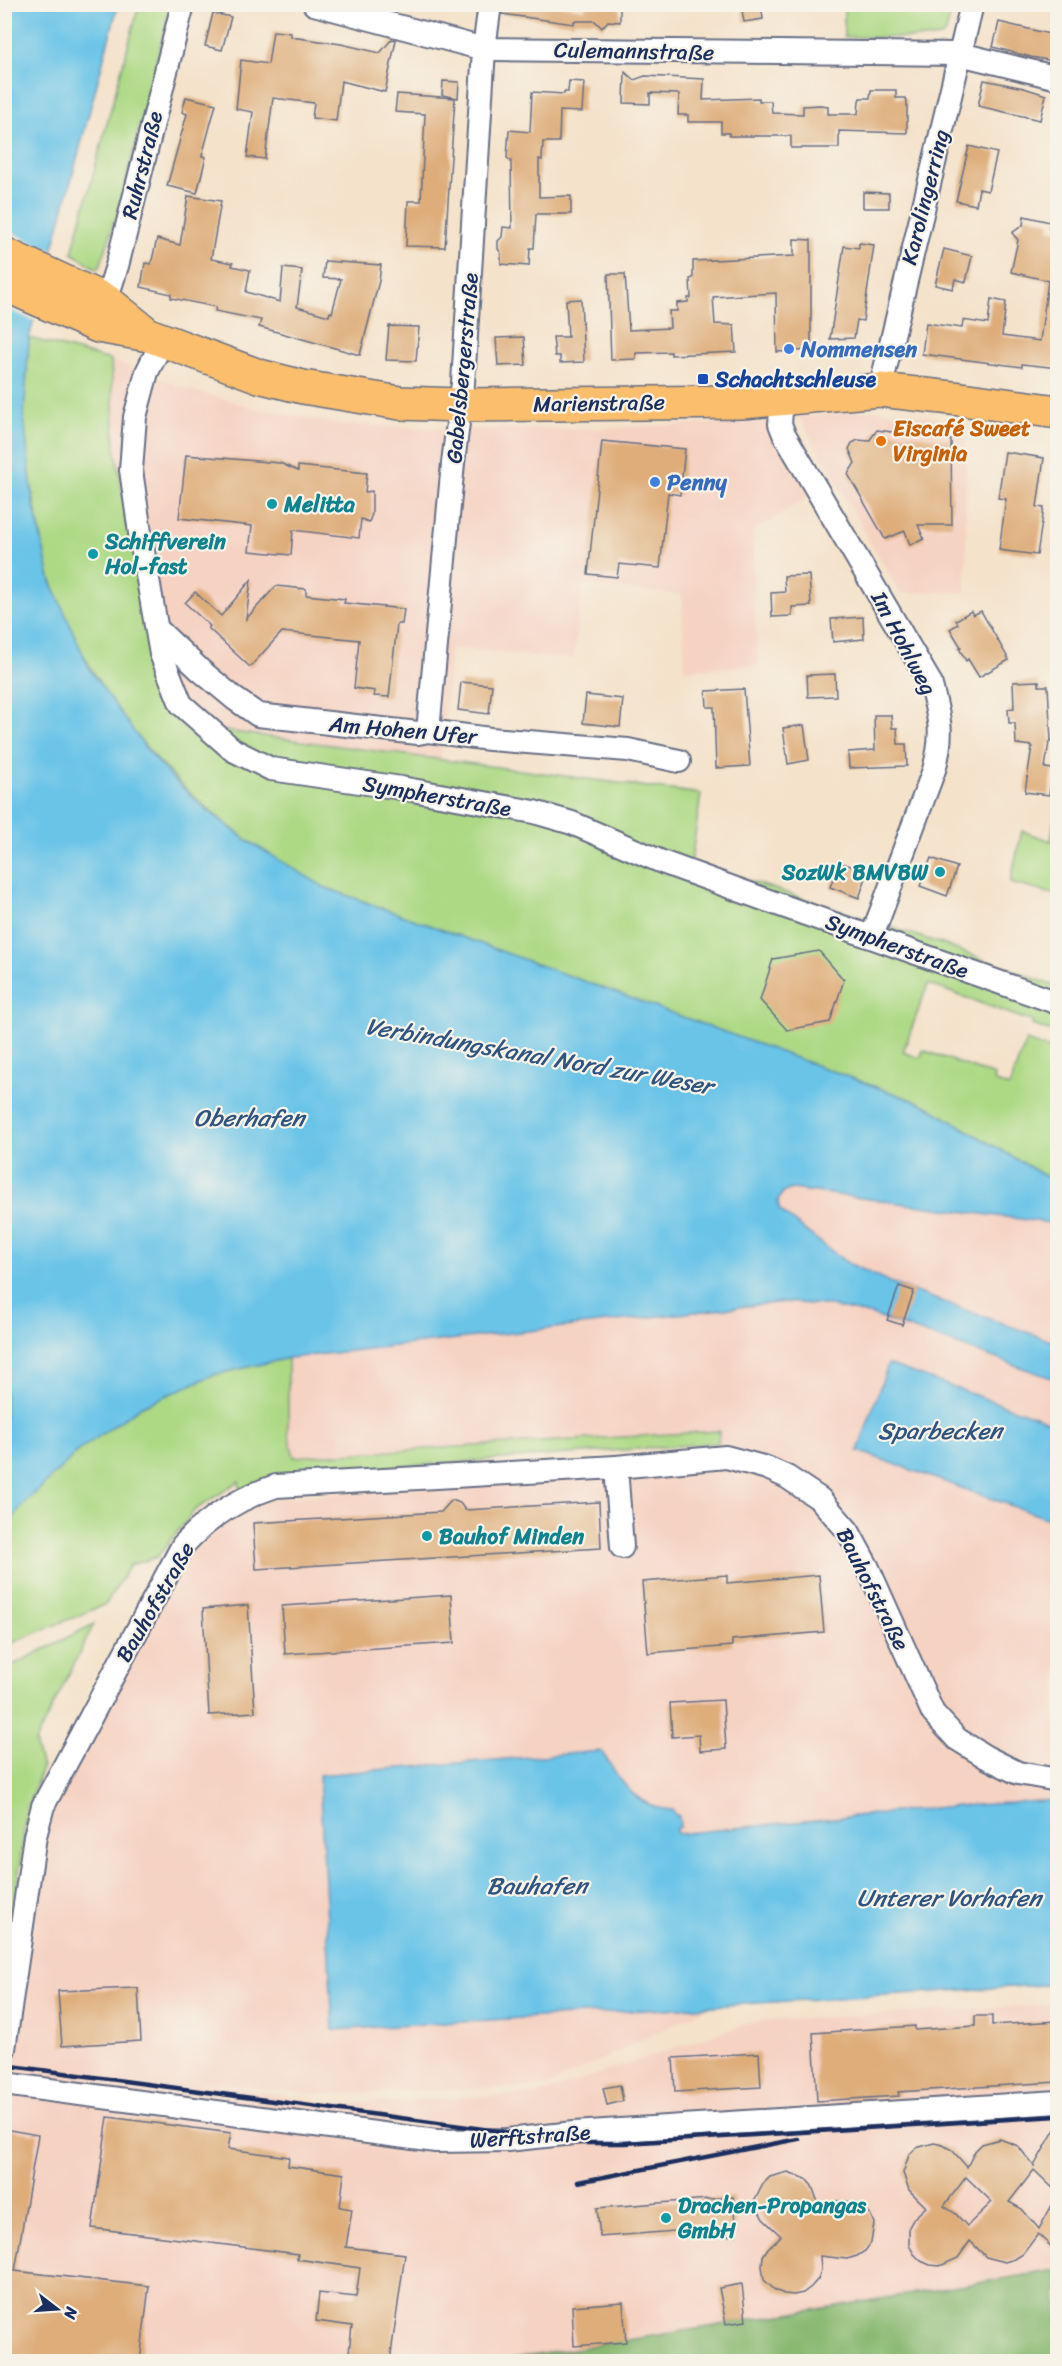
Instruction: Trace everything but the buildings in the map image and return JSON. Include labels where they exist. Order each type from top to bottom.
[{"type":"main road","name":"Marienstraße","points":[[4,254],[60,294],[156,337],[259,376],[303,387],[400,403],[461,405],[743,402],[880,390],[1058,412]]},
{"type":"main road","name":"Marienstraße","points":[[4,284],[60,294]]},
{"type":"street","name":"Ruhrstraße","points":[[102,313],[183,4]]},
{"type":"street","name":"Culemannstraße","points":[[314,4],[484,49],[960,54],[1058,78]]},
{"type":"street","name":"Gabelsbergerstraße","points":[[428,731],[452,474],[461,405],[484,49],[490,4]]},
{"type":"street","name":"Karolingerring","points":[[880,390],[972,4]]},
{"type":"street","name":"Sympherstraße","points":[[156,337],[135,417],[131,470],[161,654],[181,704],[233,750],[271,769],[400,788],[534,812],[572,824],[662,862],[766,900],[1058,1003]]},
{"type":"street","name":"Im Hohlweg","points":[[782,399],[780,424],[784,434],[930,682],[941,720],[940,746],[934,770],[872,936]]},
{"type":"street","name":"Am Hohen Ufer","points":[[157,629],[200,670],[258,715],[418,734],[428,731],[490,739],[628,750],[679,761]]},
{"type":"street","name":"Bauhofstraße","points":[[4,2049],[35,1836],[43,1806],[183,1545],[201,1526],[250,1494],[276,1486],[616,1467],[726,1457],[767,1468],[820,1499],[848,1531],[933,1713],[957,1738],[986,1757],[1018,1773],[1058,1780]]},
{"type":"street","points":[[616,1467],[622,1547]]},
{"type":"street","name":"Werftstraße","points":[[4,2084],[436,2141],[507,2140],[574,2133],[1058,2102]]},
{"type":"shaded area","points":[[111,360],[181,387],[258,409],[341,424],[444,429],[593,429],[772,421],[812,495],[754,530],[752,560],[758,665],[685,670],[682,595],[582,585],[574,659],[450,648],[441,761],[180,725],[156,671],[145,622],[115,448]]},
{"type":"shaded area","points":[[872,410],[927,416],[966,424],[966,592],[900,593],[799,417]]},
{"type":"shaded area","points":[[793,1189],[1057,1224],[1057,1271],[1049,1296],[1058,1299],[1057,1800],[944,1807],[676,1834],[676,1827],[680,1827],[679,1816],[674,1814],[673,1810],[646,1803],[630,1792],[600,1751],[333,2029],[715,2004],[548,2086],[321,2094],[169,2078],[341,2104],[539,2094],[752,2022],[1057,2004],[1057,2270],[500,2361],[5,2361],[4,2072],[14,2060],[48,1823],[165,1592],[205,1531],[255,1503],[281,1498],[719,1464],[718,1431],[294,1457],[288,1433],[288,1358],[784,1302],[847,1308],[895,1323],[907,1289],[846,1262],[790,1219],[779,1209],[778,1200],[783,1192]]},
{"type":"green space","points":[[844,4],[953,5],[946,32],[941,37],[931,38],[844,37]]},
{"type":"green space","points":[[139,5],[171,5],[116,220],[113,222],[109,240],[97,269],[72,253]]},
{"type":"green space","points":[[29,338],[111,360],[115,448],[156,671],[166,698],[180,725],[701,794],[691,862],[942,944],[1057,987],[1057,1183],[923,1104],[324,887],[277,860],[234,830],[194,797],[158,760],[125,720],[96,677],[71,630],[48,571],[30,480],[24,419]],"holes":[[[928,984],[1033,1022],[1032,1025],[1055,1033],[1049,1049],[1026,1041],[1009,1087],[994,1081],[995,1076],[923,1050],[920,1058],[903,1052]]]},
{"type":"green space","points":[[1057,801],[1057,895],[1010,883],[1022,831],[1051,841]]},
{"type":"green space","points":[[288,1358],[288,1433],[294,1457],[719,1431],[718,1443],[340,1471],[273,1479],[240,1489],[239,1481],[195,1510],[157,1557],[130,1565],[106,1604],[5,1646],[4,1532],[19,1509],[79,1450],[142,1406],[213,1375]]},
{"type":"green space","points":[[94,1624],[35,1742],[42,1768],[27,1810],[5,1980],[5,1669]]},
{"type":"green space","points":[[1057,2270],[1057,2361],[500,2361]]},
{"type":"water","name":"Oberhafen","points":[[5,5],[118,5],[29,338],[24,418],[33,501],[50,579],[90,670],[145,747],[169,775],[202,806],[248,841],[324,887],[923,1104],[1057,1183],[1057,1224],[793,1189],[783,1192],[778,1200],[779,1209],[846,1262],[899,1286],[1057,1343],[1057,1380],[872,1315],[825,1305],[784,1302],[289,1358],[213,1375],[142,1406],[79,1450],[19,1509],[5,1532]]},
{"type":"water","name":"Sparbecken","points":[[888,1364],[1057,1424],[1057,1522],[858,1451]]},
{"type":"water","points":[[601,1751],[622,1782],[638,1798],[659,1808],[673,1810],[674,1814],[679,1816],[680,1827],[676,1828],[677,1834],[944,1807],[1057,1800],[1057,1984],[333,2030],[319,1775]]},
{"type":"pier","points":[[5,229],[55,252],[37,322],[5,308]]},
{"type":"railway","points":[[4,2065],[589,2143],[625,2143],[1058,2116]]},
{"type":"railway","points":[[578,2182],[798,2139]]},
{"type":"place","name":"Nommensen","points":[[789,349]]},
{"type":"place","name":"Schachtschleuse","points":[[703,379]]},
{"type":"place","name":"Eiscafé Sweet Virginia","points":[[881,441]]},
{"type":"place","name":"Penny","points":[[655,482]]},
{"type":"place","name":"Melitta","points":[[272,504]]},
{"type":"place","name":"Schiffverein Hol-fast","points":[[93,554]]},
{"type":"place","name":"SozWk BMVBW","points":[[940,872]]},
{"type":"place","name":"Bauhof Minden","points":[[427,1536]]},
{"type":"place","name":"Drachen-Propangas GmbH","points":[[666,2218]]},
{"type":"water label","name":"Verbindungskanal Nord zur Weser","points":[[539,1056]]},
{"type":"water label","name":"Bauhafen","points":[[537,1886]]},
{"type":"water label","name":"Unterer Vorhafen","points":[[949,1898]]}]
